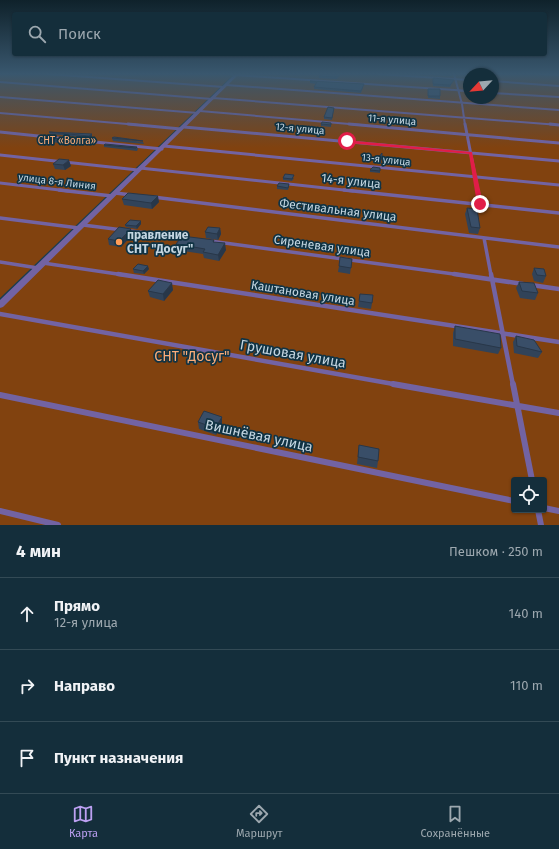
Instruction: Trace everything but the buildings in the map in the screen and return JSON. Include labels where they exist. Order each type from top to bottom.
[{"type":"street","points":[[0,306],[212,98]]},
{"type":"lane","name":"11-я улица","points":[[31,98],[559,142]]},
{"type":"lane","points":[[219,98],[559,125]]},
{"type":"lane","points":[[390,98],[559,110]]},
{"type":"lane","points":[[460,98],[480,204]]},
{"type":"lane","name":"12-я улица","points":[[0,113],[559,161]]},
{"type":"lane","name":"13-я улица","points":[[0,132],[559,185]]},
{"type":"lane","name":"14-я улица","points":[[0,155],[559,213]]},
{"type":"lane","name":"улица 8-я Линия","points":[[0,183],[113,195]]},
{"type":"lane","points":[[113,195],[138,196]]},
{"type":"lane","name":"Фестивальная улица","points":[[145,196],[559,247]]},
{"type":"lane","points":[[0,218],[190,238]]},
{"type":"lane","points":[[484,238],[531,477]]},
{"type":"lane","name":"Сиреневая улица","points":[[205,241],[559,289]]},
{"type":"lane","name":"Каштановая улица","points":[[0,262],[41,266],[559,342]]},
{"type":"lane","name":"Грушовая улица","points":[[0,314],[559,414]]},
{"type":"lane","name":"Вишнёвая улица","points":[[0,394],[511,501]]},
{"type":"lane","points":[[547,509],[559,511]]},
{"type":"lane","points":[[0,511],[58,525]]},
{"type":"lane","points":[[538,513],[540,525]]},
{"type":"green space","name":"СНТ «Волга»","points":[[0,98],[208,98],[0,298]]},
{"type":"green space","name":"СНТ \"Досуг\"","points":[[212,98],[463,98],[463,104],[499,104],[499,98],[559,98],[559,525],[0,525],[0,308]]},
{"type":"place","name":"правление СНТ \"Досуг\"","points":[[119,242]]},
{"type":"route","points":[[347,141],[471,153],[480,204]]}]
